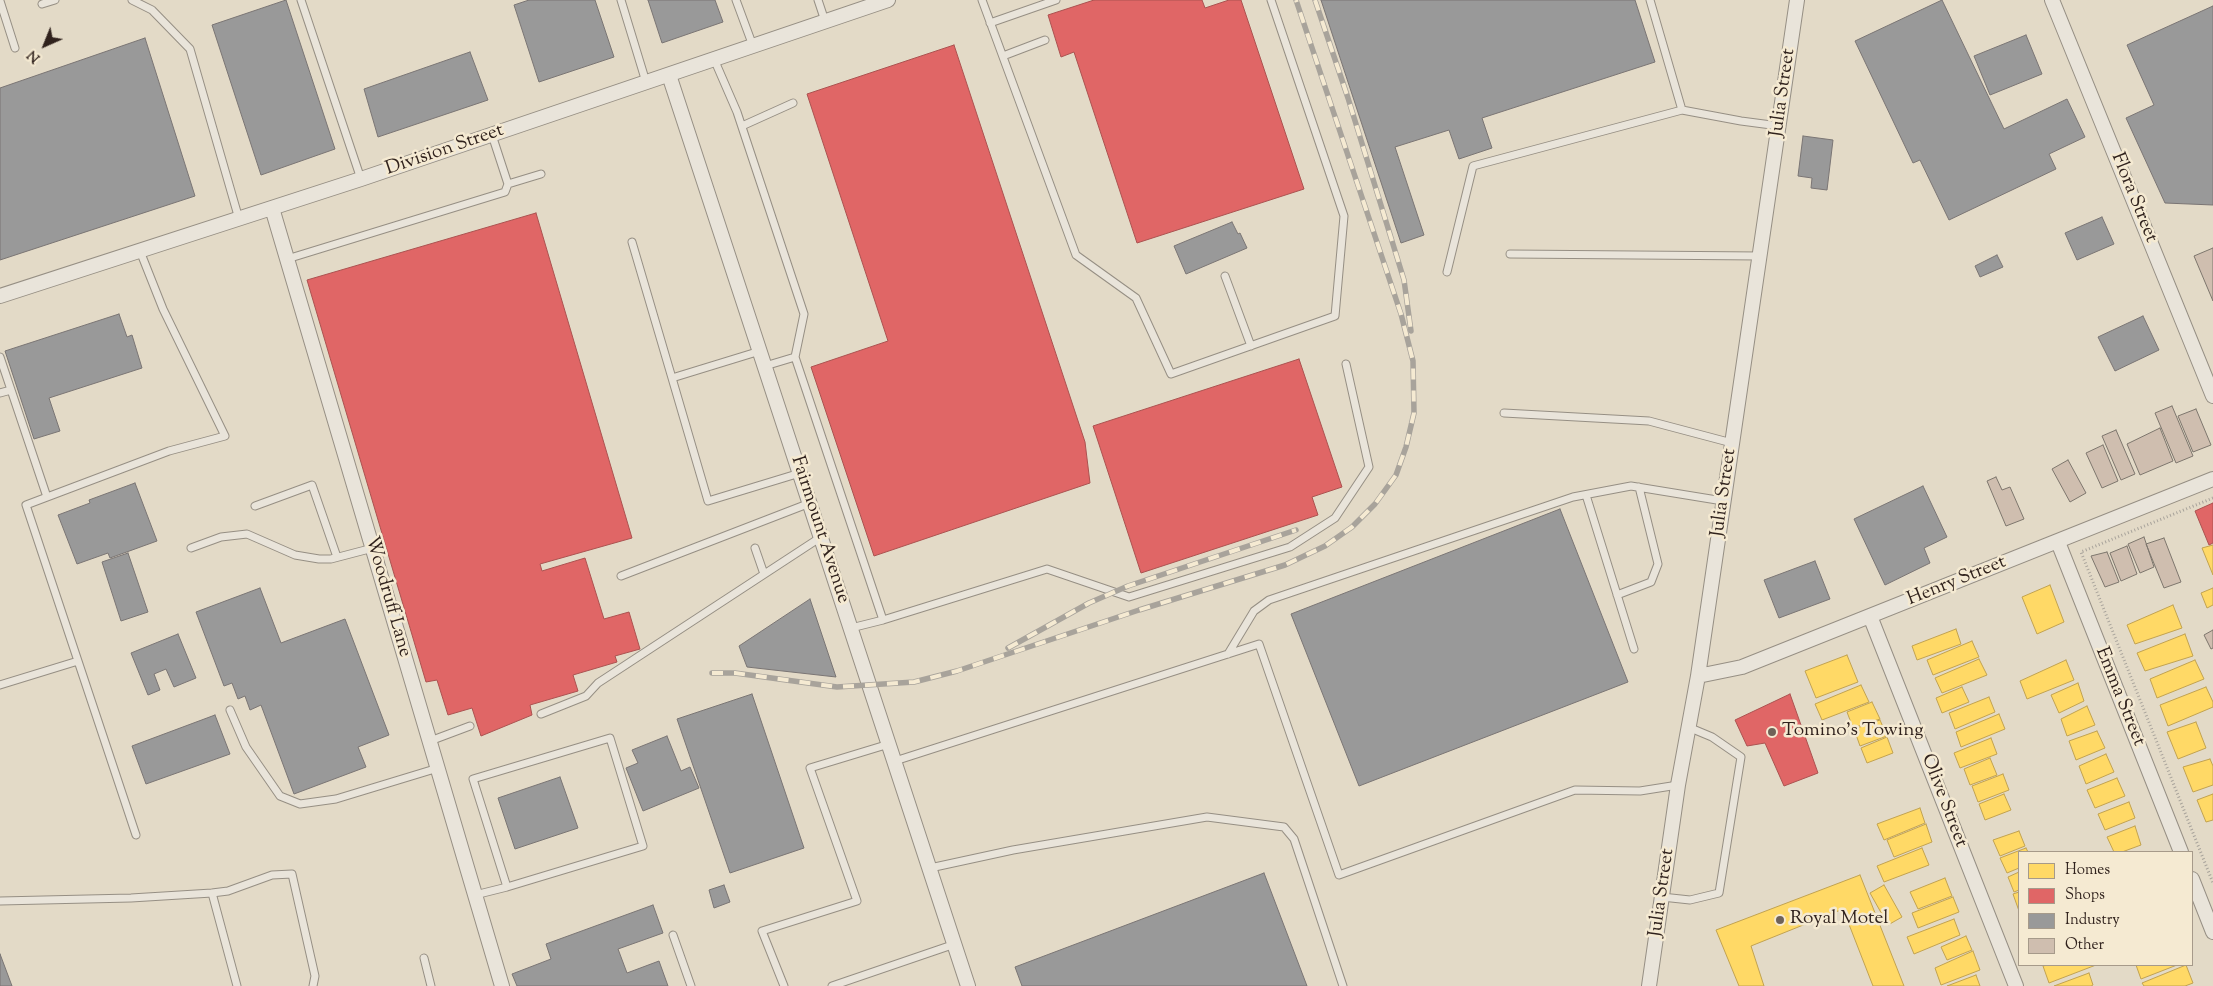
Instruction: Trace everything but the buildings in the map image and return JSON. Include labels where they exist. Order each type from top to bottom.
[{"type":"street","name":"Division Street","points":[[0,296],[361,179],[888,0]]},
{"type":"street","name":"Julia Street","points":[[1649,986],[1678,785],[1698,676],[1797,0]]},
{"type":"street","name":"Flora Street","points":[[2052,0],[2213,396]]},
{"type":"street","name":"Fairmount Avenue","points":[[669,75],[968,986]]},
{"type":"street","name":"Woodruff Lane","points":[[272,208],[502,986]]},
{"type":"street","name":"Henry Street","points":[[1698,676],[1742,667],[2213,479]]},
{"type":"street","name":"Emma Street","points":[[2058,542],[2181,851]]},
{"type":"street","name":"Olive Street","points":[[1870,616],[2016,986]]},
{"type":"street","points":[[2193,882],[2213,932]]},
{"type":"lane","points":[[42,4],[55,0]]},
{"type":"lane","points":[[132,0],[152,10],[190,49],[239,219]]},
{"type":"lane","points":[[301,0],[361,179]]},
{"type":"lane","points":[[621,0],[646,82]]},
{"type":"lane","points":[[736,0],[753,46]]},
{"type":"lane","points":[[818,0],[825,21]]},
{"type":"lane","points":[[982,0],[1076,255],[1136,298],[1171,374],[1335,316],[1344,216],[1271,0]]},
{"type":"lane","points":[[990,23],[1056,0]]},
{"type":"lane","points":[[1650,0],[1682,110]]},
{"type":"lane","points":[[0,2],[15,48]]},
{"type":"lane","points":[[1003,56],[1046,40]]},
{"type":"lane","points":[[714,59],[742,126],[804,314],[795,357],[883,620]]},
{"type":"lane","points":[[742,126],[793,103]]},
{"type":"lane","points":[[1447,272],[1474,166],[1682,110],[1741,122],[1779,126]]},
{"type":"lane","points":[[287,259],[505,192],[508,184],[492,135]]},
{"type":"lane","points":[[508,184],[541,174]]},
{"type":"lane","points":[[632,242],[708,501],[800,473]]},
{"type":"lane","points":[[136,835],[26,505],[170,451],[225,436],[163,309],[140,251]]},
{"type":"lane","points":[[1510,254],[1760,256]]},
{"type":"lane","points":[[1225,276],[1252,346]]},
{"type":"lane","points":[[672,378],[760,351]]},
{"type":"lane","points":[[0,357],[47,497]]},
{"type":"lane","points":[[765,366],[795,357]]},
{"type":"lane","points":[[851,628],[1047,570],[1129,597],[1290,546],[1335,518],[1369,467],[1346,364]]},
{"type":"lane","points":[[0,393],[11,390]]},
{"type":"lane","points":[[1504,413],[1649,421],[1732,443]]},
{"type":"lane","points":[[255,506],[312,485],[337,557]]},
{"type":"lane","points":[[1228,654],[1254,611],[1269,600],[1573,497],[1631,486],[1723,501]]},
{"type":"lane","points":[[1617,595],[1651,582],[1658,564],[1640,487]]},
{"type":"lane","points":[[1586,495],[1634,649]]},
{"type":"lane","points":[[621,576],[810,503]]},
{"type":"lane","points":[[191,548],[221,537],[247,534],[295,554],[319,559],[337,557],[373,548]]},
{"type":"lane","points":[[541,714],[586,696],[598,683],[821,537]]},
{"type":"lane","points":[[755,548],[764,574]]},
{"type":"lane","points":[[895,761],[1259,644],[1339,876],[1575,790],[1640,791],[1678,785]]},
{"type":"lane","points":[[0,685],[78,661]]},
{"type":"lane","points":[[230,710],[246,747],[280,796],[300,804],[336,799],[438,768]]},
{"type":"lane","points":[[430,741],[470,726]]},
{"type":"lane","points":[[1662,897],[1690,900],[1719,893],[1741,758],[1712,737],[1688,727]]},
{"type":"lane","points":[[475,895],[507,887],[642,846],[610,738],[473,778],[507,887]]},
{"type":"lane","points":[[784,986],[762,930],[857,901],[810,768],[890,744]]},
{"type":"lane","points":[[930,868],[1013,850],[1207,817],[1284,827],[1294,838],[1343,986]]},
{"type":"lane","points":[[0,901],[130,898],[212,893],[228,891],[272,875],[292,874],[315,976],[313,986]]},
{"type":"lane","points":[[212,893],[237,986]]},
{"type":"lane","points":[[673,935],[691,986]]},
{"type":"lane","points":[[832,986],[955,944]]},
{"type":"lane","points":[[424,958],[431,986]]},
{"type":"path","points":[[2213,498],[2081,552],[2213,883]]},
{"type":"railway","points":[[712,673],[735,673],[837,687],[914,682],[957,671],[1139,610],[1285,565],[1325,546],[1352,527],[1375,504],[1396,475],[1406,447],[1414,413],[1413,361],[1401,314],[1296,0]]},
{"type":"railway","points":[[1315,0],[1348,98],[1404,280],[1411,331]]},
{"type":"railway","points":[[1008,648],[1089,603],[1128,586],[1296,530]]},
{"type":"place","name":"Tomino's Towing","points":[[1772,732]]},
{"type":"place","name":"Royal Motel","points":[[1780,920]]}]
